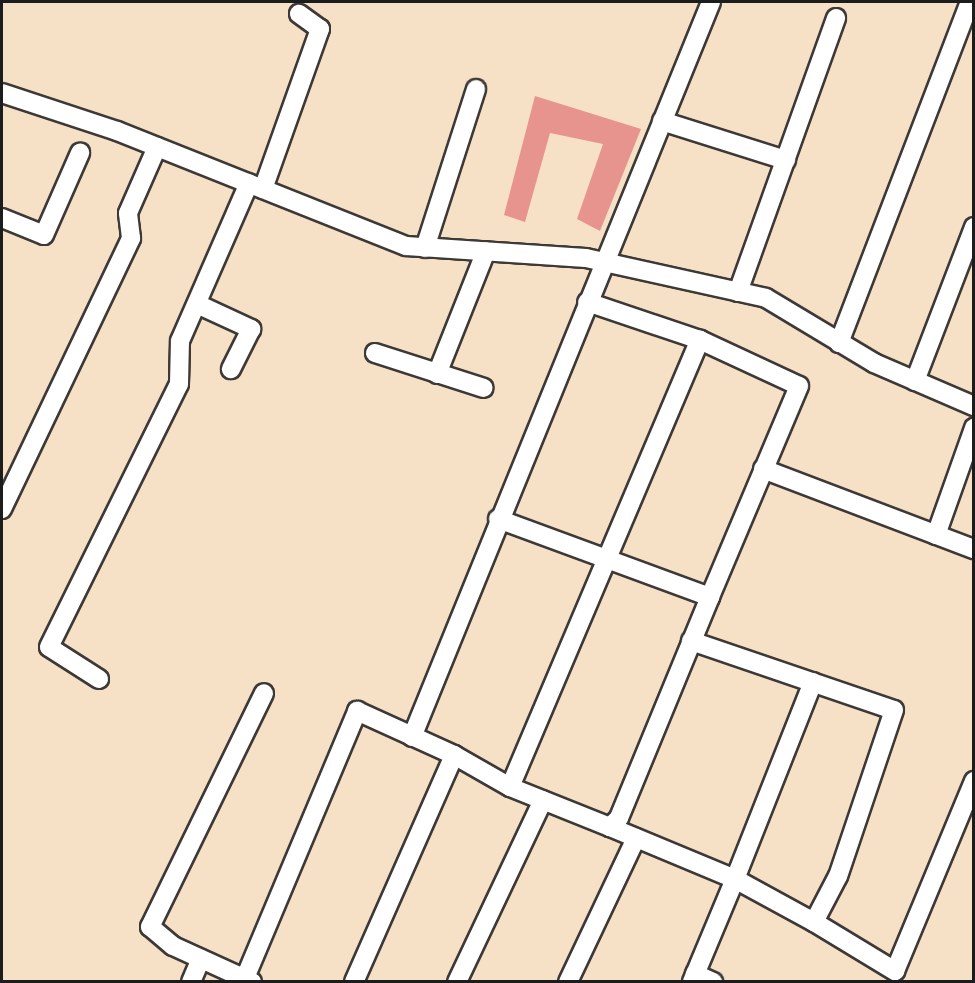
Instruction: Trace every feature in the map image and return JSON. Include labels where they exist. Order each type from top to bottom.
[{"type":"street","points":[[412,737],[498,519],[711,2]]},
{"type":"street","points":[[839,343],[970,2]]},
{"type":"street","points":[[99,679],[49,647],[179,384],[180,341],[256,186],[320,29],[299,14]]},
{"type":"street","points":[[738,292],[836,18]]},
{"type":"street","points":[[425,248],[476,89]]},
{"type":"street","points":[[2,93],[157,147],[406,246],[604,261],[766,298],[839,343],[915,381],[974,406]]},
{"type":"street","points":[[662,121],[786,159]]},
{"type":"street","points":[[2,509],[131,238],[128,213],[157,147]]},
{"type":"street","points":[[2,218],[44,236],[80,153]]},
{"type":"street","points":[[915,381],[974,227]]},
{"type":"street","points":[[438,374],[486,251]]},
{"type":"street","points":[[587,302],[700,340],[799,386],[619,818],[610,827]]},
{"type":"street","points":[[197,304],[251,329],[231,369]]},
{"type":"street","points":[[510,787],[700,340]]},
{"type":"street","points":[[375,353],[484,388]]},
{"type":"street","points":[[936,535],[974,428]]},
{"type":"street","points":[[764,469],[974,549]]},
{"type":"street","points":[[498,519],[710,597]]},
{"type":"street","points":[[691,641],[894,710],[838,876],[814,922]]},
{"type":"street","points":[[713,981],[694,978],[813,682]]},
{"type":"street","points":[[264,693],[150,927],[173,946],[248,980],[357,711],[454,755],[510,787],[735,879],[814,922],[892,976],[974,781]]},
{"type":"street","points":[[354,981],[454,755]]},
{"type":"street","points":[[457,981],[543,800]]},
{"type":"street","points":[[568,981],[636,838]]},
{"type":"street","points":[[190,981],[201,959]]},
{"type":"building","points":[[535,96],[641,129],[600,231],[577,219],[603,144],[550,133],[525,222],[504,215]]}]
